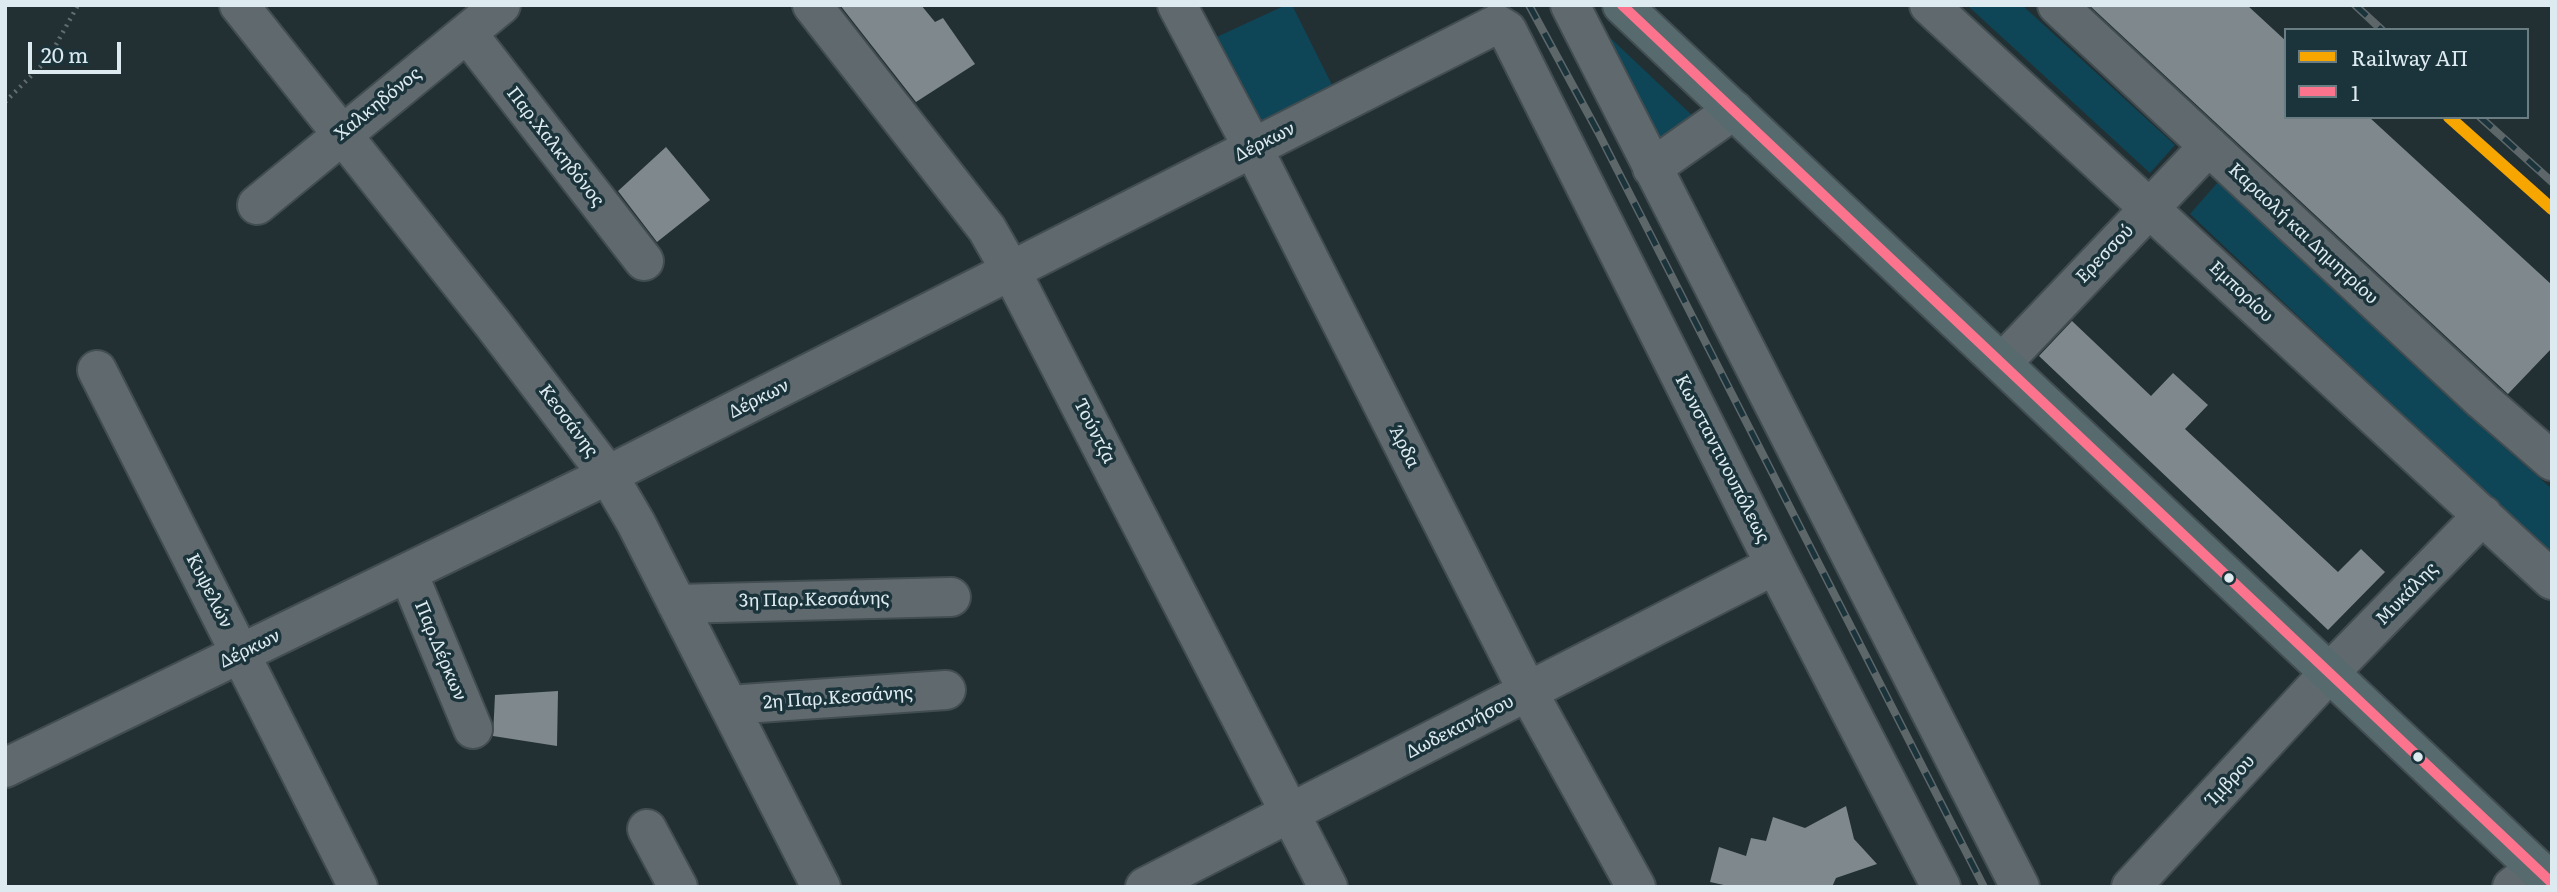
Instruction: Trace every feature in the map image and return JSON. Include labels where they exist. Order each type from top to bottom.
[{"type":"highway","points":[[1622,5],[2330,672],[2533,879]]},
{"type":"street","name":"Κεσσάνης","points":[[239,5],[493,324],[608,475],[636,523],[821,887]]},
{"type":"street","name":"Χαλκηδόνος","points":[[257,205],[501,5]]},
{"type":"street","name":"Τούντζα","points":[[812,5],[977,215],[1011,271],[1328,887]]},
{"type":"street","name":"Άρδα","points":[[1177,5],[1253,148],[1528,692],[1636,887]]},
{"type":"street","points":[[1570,5],[2020,887]]},
{"type":"street","name":"Εμπορίου","points":[[1929,5],[2552,580]]},
{"type":"street","name":"Καραολή και Δημητρίου","points":[[2057,5],[2483,401],[2552,461]]},
{"type":"street","name":"Δέρκων","points":[[5,768],[608,475],[1253,148],[1491,21]]},
{"type":"street","name":"Κωνσταντινουπόλεως","points":[[1491,21],[1941,887]]},
{"type":"street","name":"Παρ.Χαλκηδόνος","points":[[467,33],[644,261]]},
{"type":"street","points":[[1652,169],[1734,110]]},
{"type":"street","name":"Ερεσσού","points":[[2002,363],[2209,146]]},
{"type":"street","name":"Κυψελών","points":[[97,370],[358,887]]},
{"type":"street","name":"Μυκάλης","points":[[2330,672],[2483,515]]},
{"type":"street","name":"Δωδεκανήσου","points":[[1145,887],[1775,565]]},
{"type":"street","name":"Παρ.Δέρκων","points":[[408,573],[473,729]]},
{"type":"street","name":"3η Παρ.Κεσσάνης","points":[[677,604],[951,597]]},
{"type":"street","name":"Ίμβρου","points":[[2131,887],[2330,672]]},
{"type":"street","name":"2η Παρ.Κεσσάνης","points":[[729,705],[946,690]]},
{"type":"street","points":[[647,829],[678,887]]},
{"type":"path","points":[[5,102],[48,59],[78,5]]},
{"type":"shaded area","points":[[1286,5],[1292,5],[1333,87],[1253,128],[1208,41]]},
{"type":"shaded area","points":[[1967,5],[2022,5],[2175,145],[2150,173]]},
{"type":"shaded area","points":[[1603,31],[1697,120],[1660,147]]},
{"type":"shaded area","points":[[2218,182],[2451,400],[2552,489],[2552,556],[2190,214]]},
{"type":"building","points":[[840,5],[921,5],[935,22],[943,18],[975,64],[916,102]]},
{"type":"building","points":[[2089,5],[2247,5],[2284,39],[2284,119],[2371,119],[2552,285],[2552,348],[2508,394]]},
{"type":"building","points":[[666,147],[710,200],[657,242],[618,191]]},
{"type":"building","points":[[2072,321],[2151,396],[2173,373],[2208,405],[2185,429],[2338,572],[2361,549],[2385,572],[2328,630],[2039,356]]},
{"type":"building","points":[[558,691],[557,746],[493,736],[495,695]]},
{"type":"building","points":[[1846,806],[1854,839],[1877,864],[1836,878],[1832,887],[1733,887],[1710,882],[1719,847],[1746,856],[1751,838],[1766,841],[1773,817],[1805,828]]},
{"type":"railway","points":[[1529,5],[1598,132],[1984,887]]},
{"type":"railway","points":[[2355,5],[2380,28]]},
{"type":"railway","points":[[2482,119],[2552,182]]},
{"type":"rail line","name":"ΑΠ","points":[[2451,119],[2552,209]]},
{"type":"transit line","name":"1","points":[[1622,5],[2552,883]]}]
